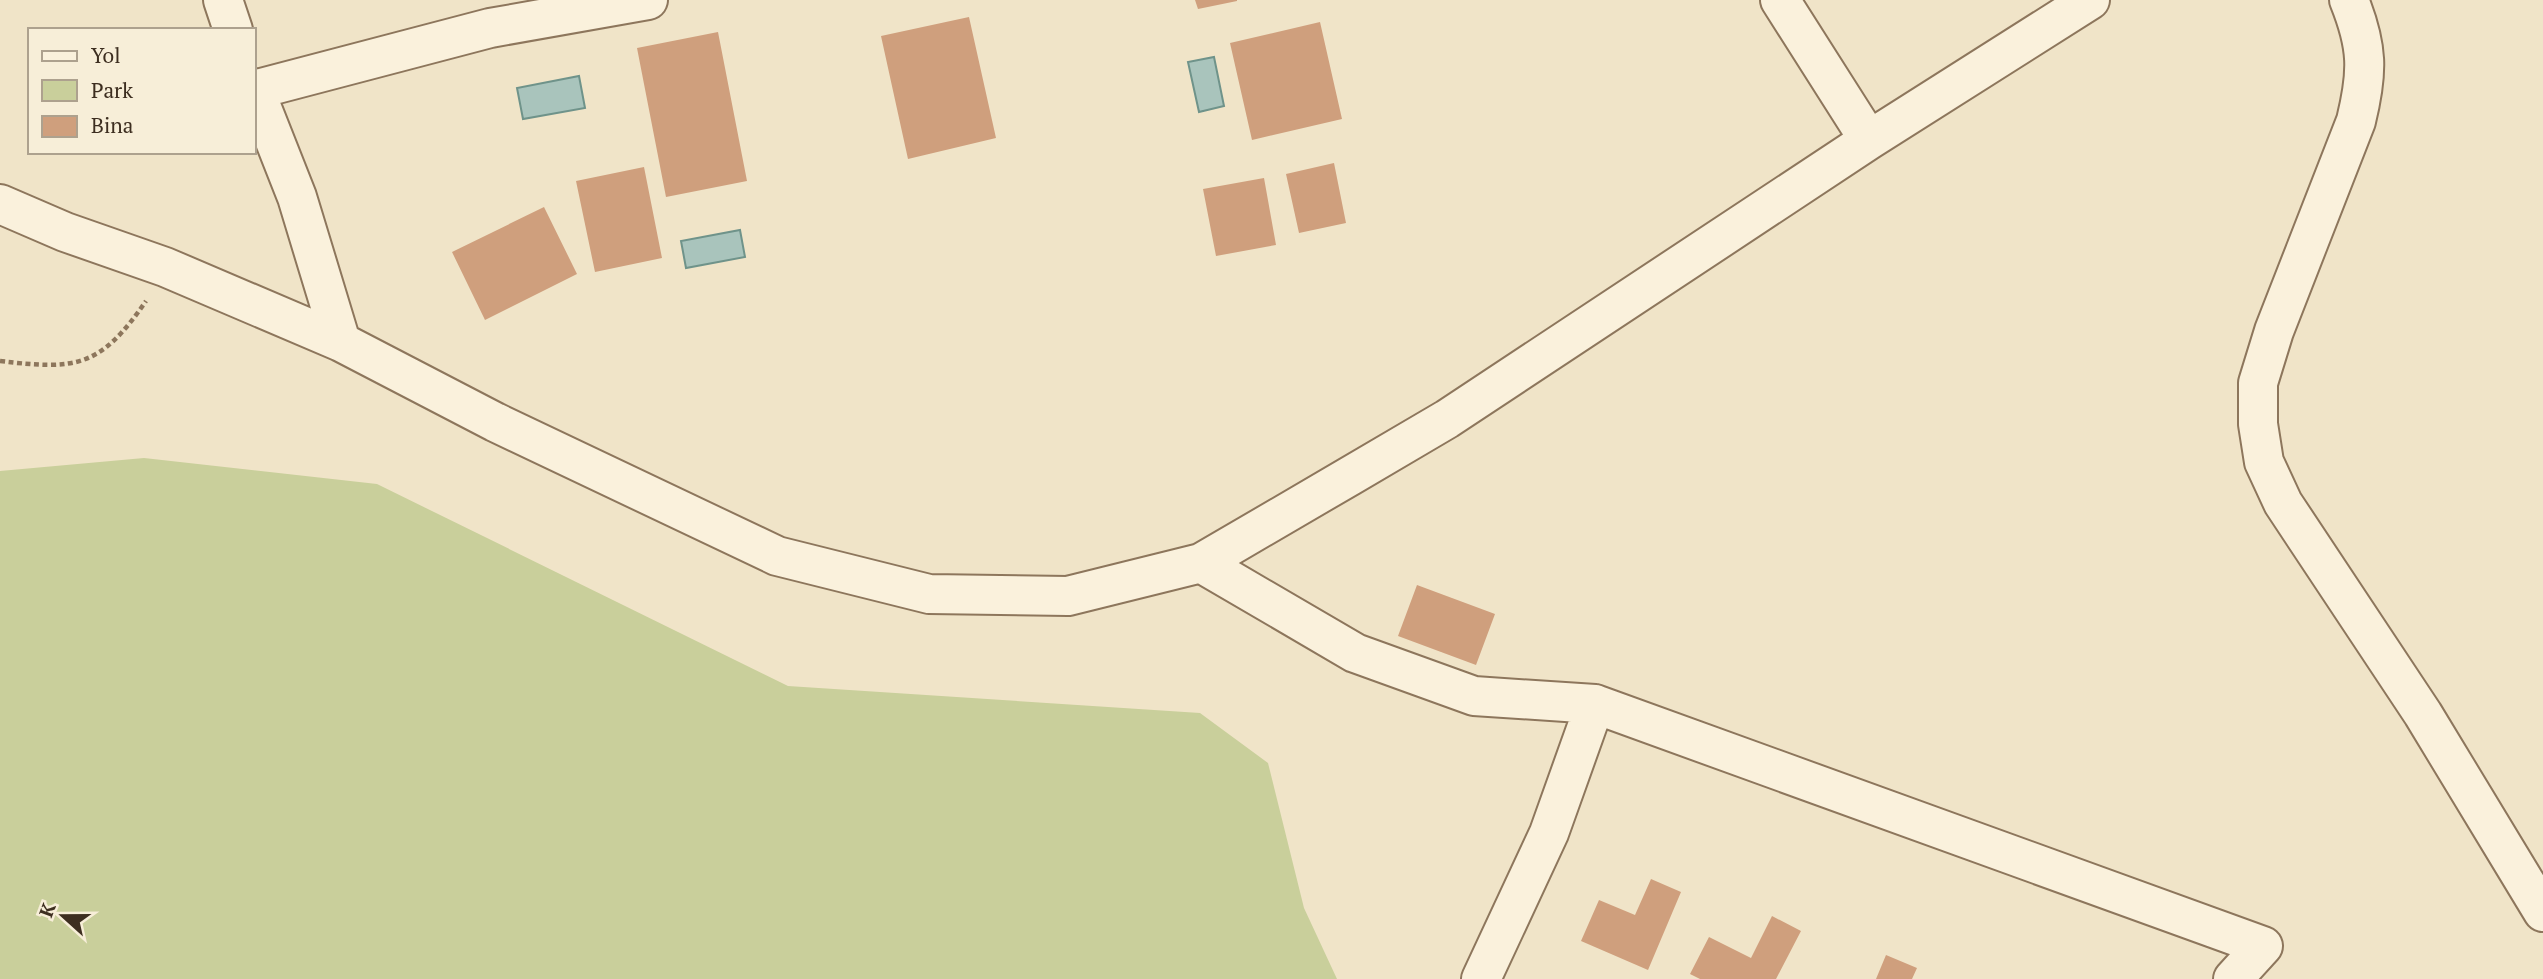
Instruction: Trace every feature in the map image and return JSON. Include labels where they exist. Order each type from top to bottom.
[{"type":"street","points":[[223,0],[232,28]]},
{"type":"street","points":[[256,88],[489,28],[648,0]]},
{"type":"street","points":[[1780,0],[1869,140]]},
{"type":"street","points":[[0,204],[65,232],[165,267],[341,342],[507,428],[777,556],[929,594],[1068,596],[1201,563],[1447,419],[1869,140],[2090,0]]},
{"type":"street","points":[[2349,0],[2358,24],[2365,58],[2364,88],[2356,121],[2274,331],[2258,383],[2258,424],[2264,462],[2283,503],[2423,714],[2543,912]]},
{"type":"street","points":[[256,94],[297,197],[341,342]]},
{"type":"street","points":[[1201,563],[1355,653],[1474,696],[1595,704],[2263,946],[2233,979]]},
{"type":"street","points":[[1481,979],[1549,833],[1595,704]]},
{"type":"path","points":[[0,361],[64,366],[86,360],[104,349],[130,323],[145,303],[165,267]]},
{"type":"green space","points":[[144,458],[377,484],[788,686],[1200,713],[1268,763],[1304,908],[1337,979],[0,979],[0,471]]},
{"type":"water","points":[[1214,57],[1224,106],[1199,112],[1188,62]]},
{"type":"water","points":[[579,76],[585,108],[523,119],[517,88]]},
{"type":"water","points":[[740,230],[745,257],[686,268],[681,241]]},
{"type":"building","points":[[1195,0],[1237,0],[1237,1],[1198,9]]},
{"type":"building","points":[[969,17],[996,138],[908,159],[881,36]]},
{"type":"building","points":[[1320,22],[1342,119],[1252,140],[1230,43]]},
{"type":"building","points":[[718,32],[747,181],[666,197],[637,48]]},
{"type":"building","points":[[1334,163],[1346,223],[1299,233],[1286,174]]},
{"type":"building","points":[[644,167],[662,258],[595,272],[576,181]]},
{"type":"building","points":[[1264,178],[1276,245],[1216,256],[1203,189]]},
{"type":"building","points":[[544,207],[577,274],[485,320],[452,252]]},
{"type":"building","points":[[1417,585],[1495,614],[1476,665],[1398,636]]},
{"type":"building","points":[[1651,879],[1681,892],[1648,970],[1581,941],[1599,900],[1635,915]]},
{"type":"building","points":[[1772,916],[1801,931],[1776,979],[1700,979],[1690,974],[1709,937],[1751,958]]},
{"type":"building","points":[[1886,955],[1917,968],[1912,979],[1876,979]]}]
